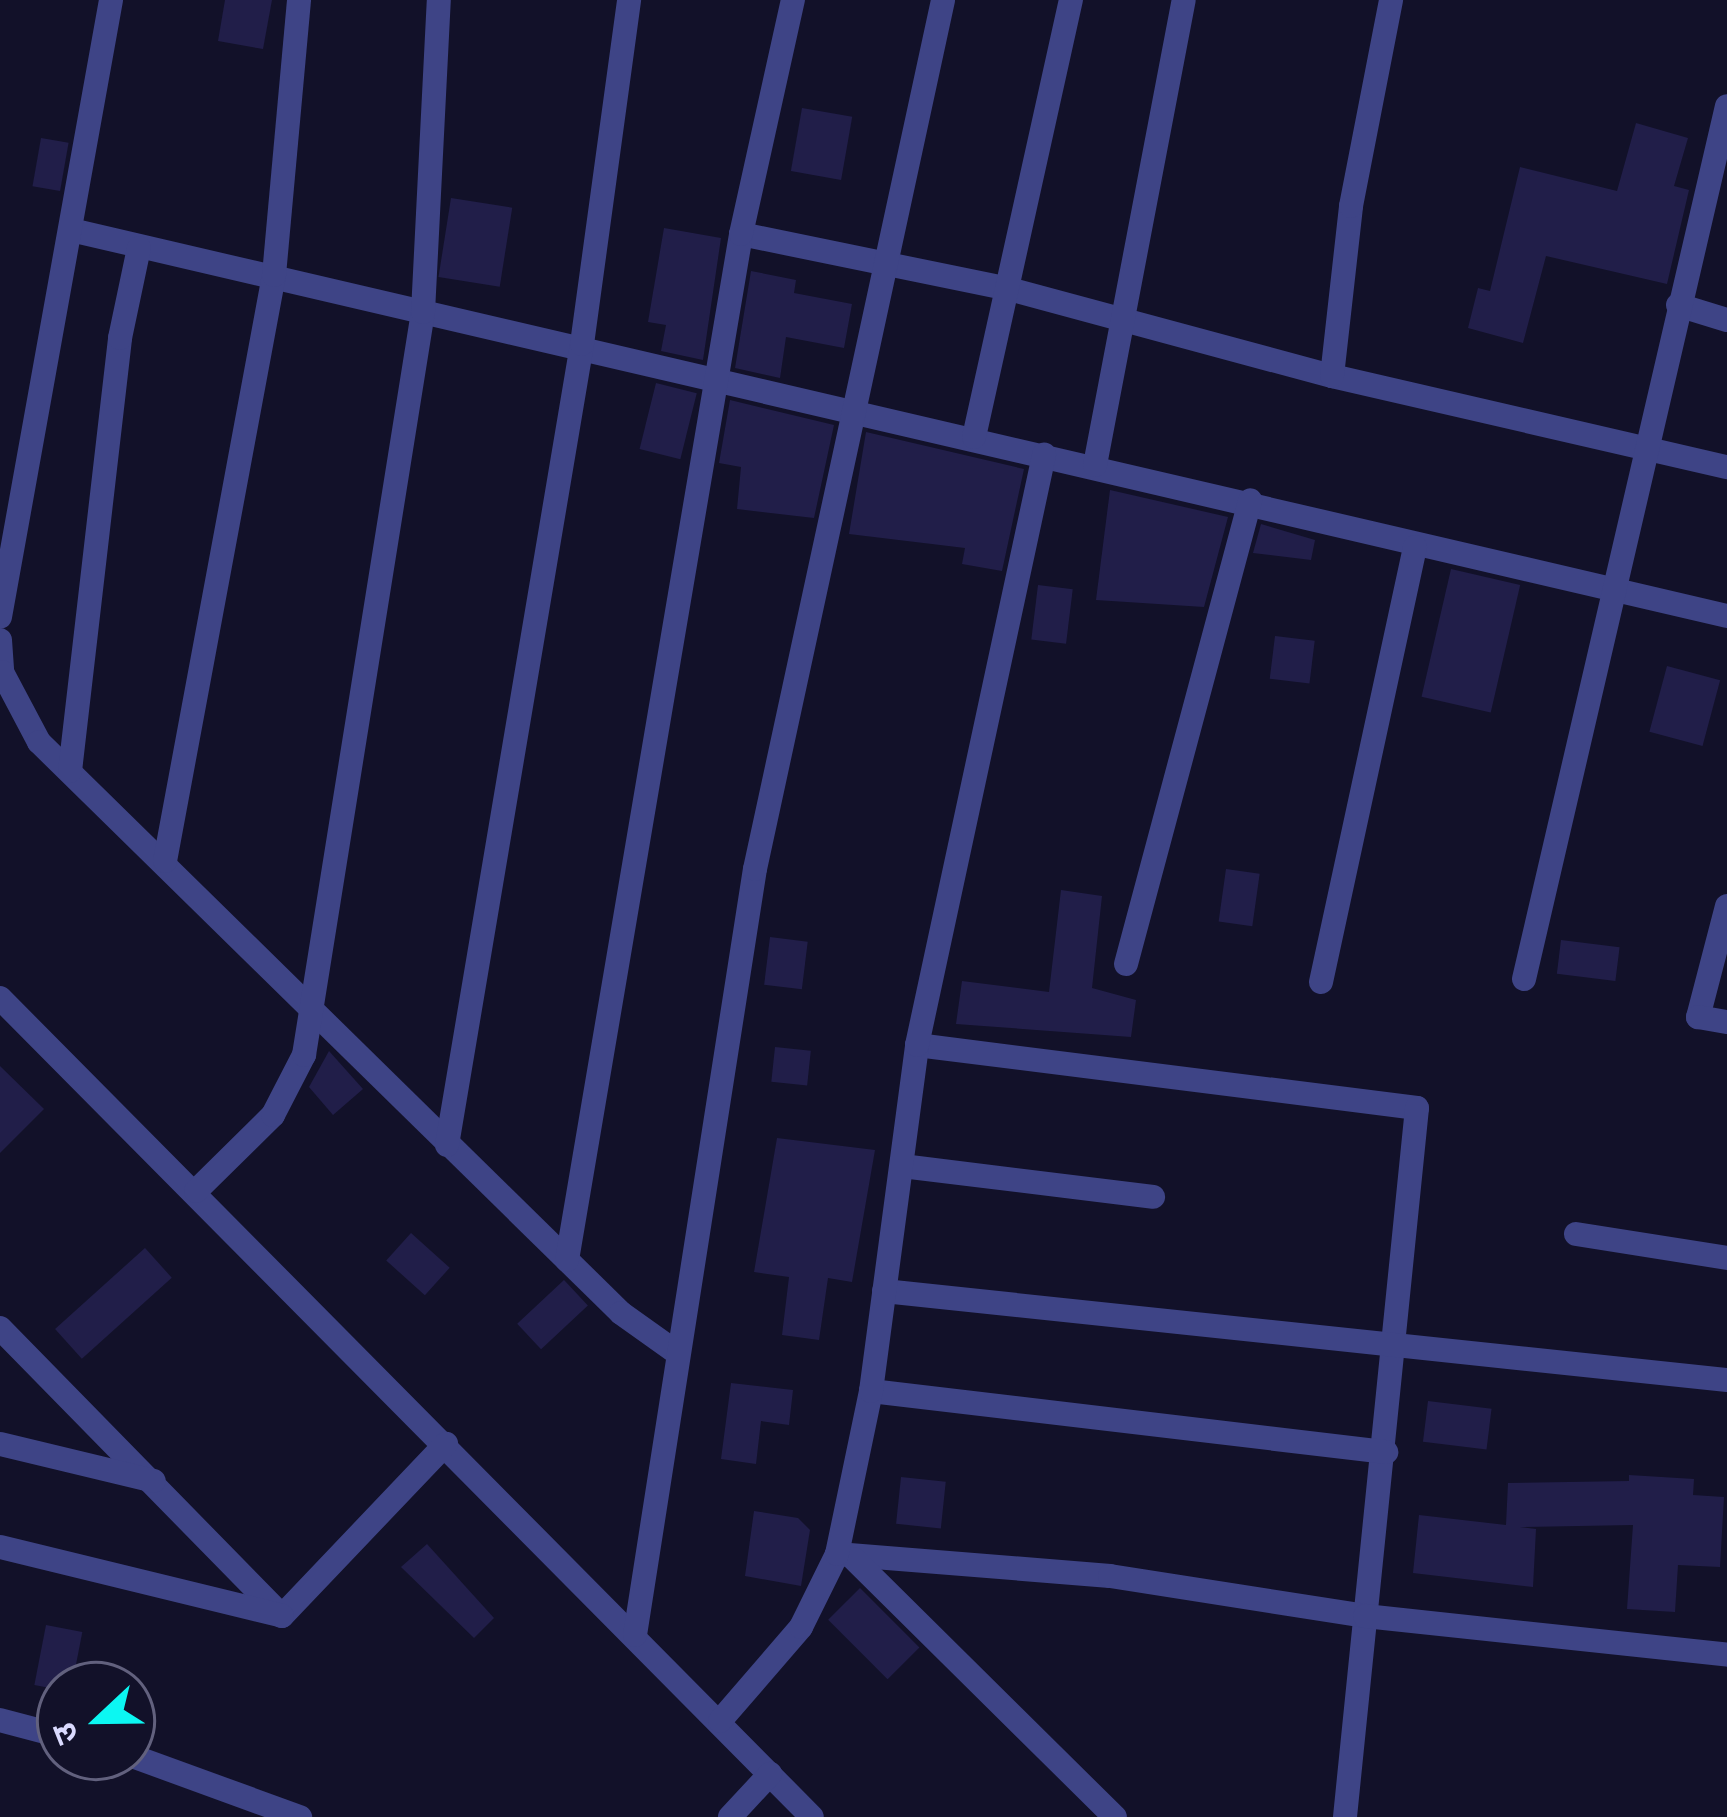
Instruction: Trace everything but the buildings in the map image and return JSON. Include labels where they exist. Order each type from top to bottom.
[{"type":"street","points":[[0,617],[111,0]]},
{"type":"street","points":[[165,861],[274,275],[299,0]]},
{"type":"street","points":[[196,1191],[273,1115],[304,1055],[423,312],[439,0]]},
{"type":"street","points":[[447,1145],[582,344],[629,0]]},
{"type":"street","points":[[567,1259],[721,385],[741,234],[793,0]]},
{"type":"street","points":[[635,1635],[755,868],[850,407],[943,0]]},
{"type":"street","points":[[974,437],[1071,0]]},
{"type":"street","points":[[1095,465],[1184,0]]},
{"type":"street","points":[[1332,376],[1351,206],[1390,0]]},
{"type":"street","points":[[1524,980],[1609,587],[1727,106]]},
{"type":"street","points":[[71,230],[582,344],[721,385],[850,407],[1250,500],[1415,547],[1727,616]]},
{"type":"street","points":[[741,234],[1010,290],[1332,376],[1727,467]]},
{"type":"street","points":[[70,771],[120,338],[139,248]]},
{"type":"street","points":[[1678,305],[1727,320]]},
{"type":"street","points":[[720,1721],[801,1627],[845,1557],[917,1045],[1044,455]]},
{"type":"street","points":[[1126,964],[1250,500]]},
{"type":"street","points":[[1322,982],[1415,547]]},
{"type":"street","points":[[0,640],[2,672],[20,717],[70,771],[165,861],[310,1013],[621,1313],[677,1352]]},
{"type":"street","points":[[1727,906],[1698,1017],[1727,1022]]},
{"type":"street","points":[[0,998],[812,1817]]},
{"type":"street","points":[[917,1045],[1417,1108],[1346,1817]]},
{"type":"street","points":[[902,1166],[1153,1198]]},
{"type":"street","points":[[1576,1234],[1727,1258]]},
{"type":"street","points":[[884,1291],[1397,1340],[1727,1380]]},
{"type":"street","points":[[0,1328],[11,1348],[154,1481],[282,1616]]},
{"type":"street","points":[[871,1391],[1386,1452]]},
{"type":"street","points":[[0,1444],[154,1481]]},
{"type":"street","points":[[282,1616],[446,1444]]},
{"type":"street","points":[[0,1547],[282,1616]]},
{"type":"street","points":[[845,1557],[1110,1576],[1365,1616],[1727,1655]]},
{"type":"street","points":[[845,1557],[1115,1817]]},
{"type":"street","points":[[0,1720],[36,1730]]},
{"type":"street","points":[[156,1765],[300,1817]]},
{"type":"street","points":[[730,1817],[770,1774]]}]
